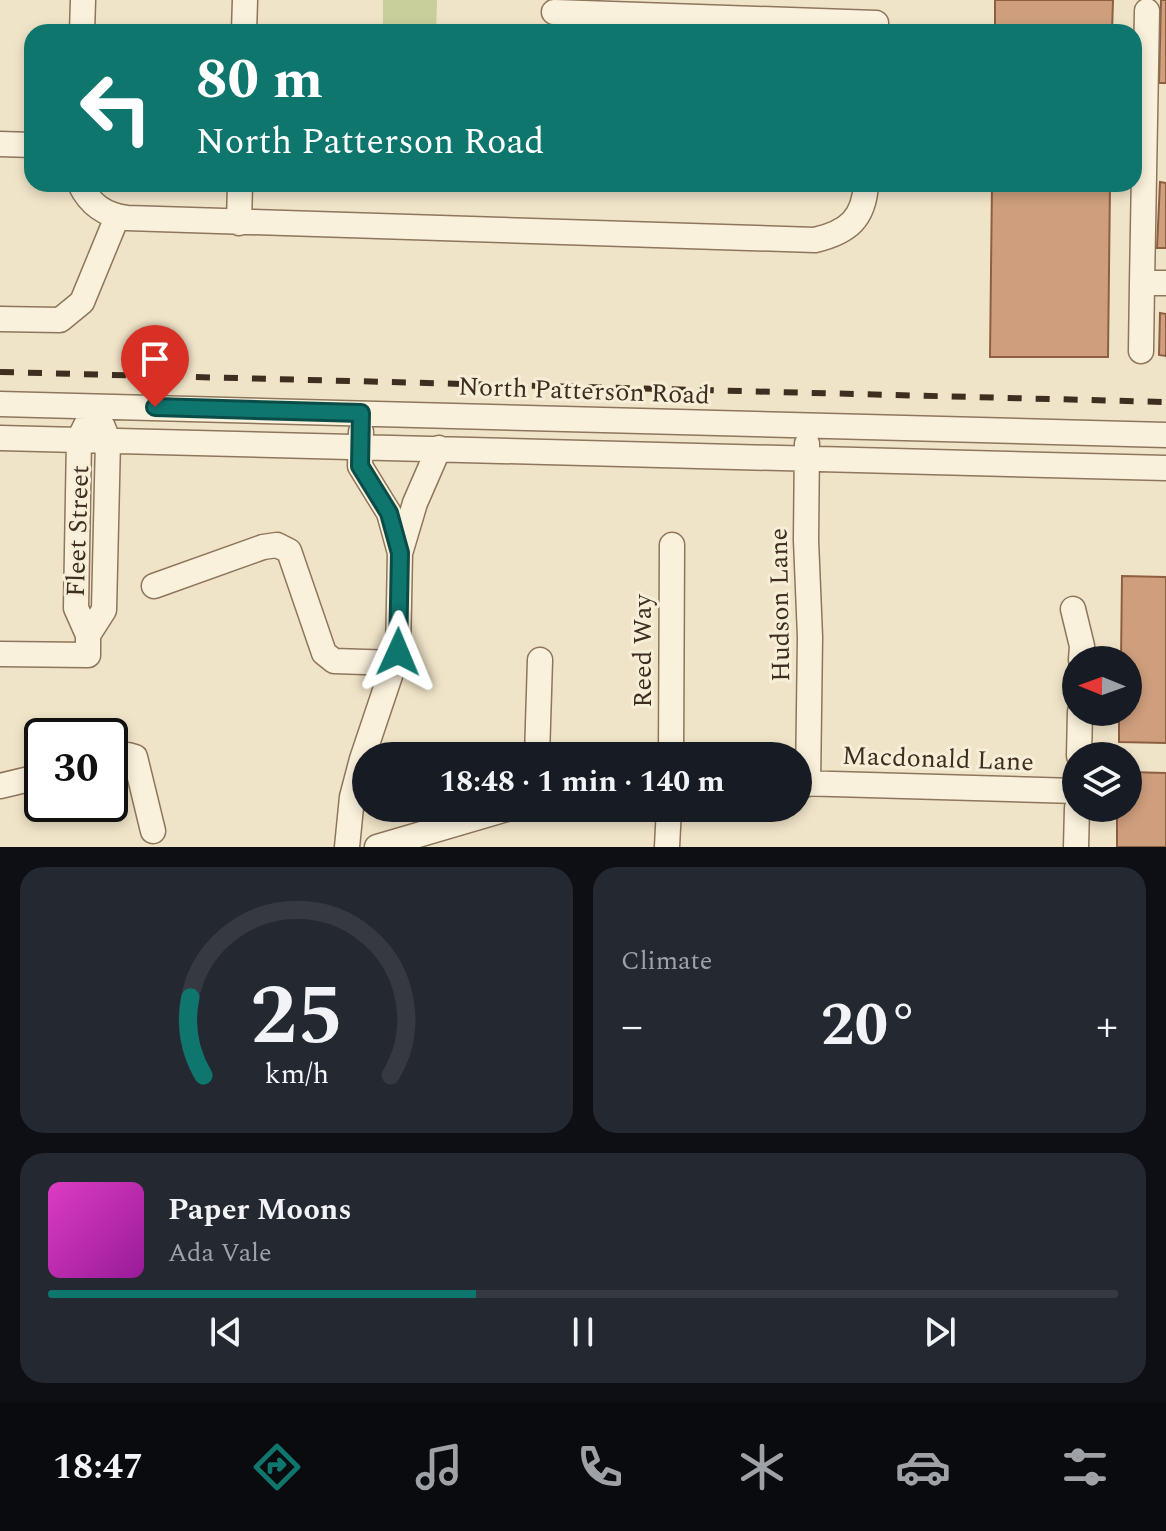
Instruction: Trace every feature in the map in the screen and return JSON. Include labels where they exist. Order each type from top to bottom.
[{"type":"street","points":[[82,24],[83,0]]},
{"type":"street","points":[[244,24],[245,0]]},
{"type":"street","points":[[1141,351],[1154,283],[1155,164],[1147,11]]},
{"type":"street","points":[[554,12],[876,18]]},
{"type":"street","points":[[0,144],[24,145]]},
{"type":"street","points":[[85,192],[92,204],[117,217],[815,240],[845,229],[865,205],[866,192]]},
{"type":"street","points":[[239,223],[240,192]]},
{"type":"street","points":[[0,319],[60,320],[73,311],[82,302],[117,217]]},
{"type":"street","name":"North Patterson Road","points":[[0,404],[1166,435]]},
{"type":"street","points":[[0,654],[88,645],[76,608],[79,439],[96,406]]},
{"type":"street","name":"Fleet Street","points":[[88,645],[104,610],[108,440],[96,406]]},
{"type":"street","points":[[361,413],[360,466],[389,513],[400,553]]},
{"type":"street","name":"Hudson Lane","points":[[805,742],[810,637],[806,540],[808,425]]},
{"type":"street","points":[[0,438],[1166,468]]},
{"type":"street","points":[[347,847],[358,771],[398,652],[400,553],[415,503],[439,448]]},
{"type":"street","points":[[154,586],[263,547],[277,545],[289,551],[324,653],[334,661],[396,663]]},
{"type":"street","name":"Reed Way","points":[[671,742],[672,545]]},
{"type":"street","points":[[1073,609],[1082,646]]},
{"type":"street","points":[[537,742],[540,660]]},
{"type":"street","points":[[128,755],[135,757],[153,831]]},
{"type":"street","points":[[0,786],[24,780]]},
{"type":"street","name":"Macdonald Lane","points":[[812,784],[1062,791]]},
{"type":"street","points":[[377,847],[462,822]]},
{"type":"street","points":[[667,847],[668,822]]},
{"type":"street","points":[[1076,847],[1077,822]]},
{"type":"green space","points":[[383,0],[437,0],[436,24],[383,24]]},
{"type":"building","points":[[995,0],[1113,0],[1112,24],[995,24]]},
{"type":"building","points":[[1161,0],[1166,0],[1166,83],[1159,83]]},
{"type":"building","points":[[1160,182],[1166,183],[1166,248],[1157,248]]},
{"type":"building","points":[[992,192],[1110,192],[1108,357],[990,357]]},
{"type":"building","points":[[1160,313],[1166,314],[1166,356],[1159,355]]},
{"type":"building","points":[[1122,576],[1166,577],[1166,743],[1119,742],[1119,726],[1142,726],[1142,646],[1121,646]]},
{"type":"building","points":[[1142,772],[1166,773],[1166,847],[1117,847],[1117,822],[1142,822]]},
{"type":"railway","points":[[0,372],[1166,402]]},
{"type":"route","points":[[155,407],[361,413],[360,466],[389,513],[400,553],[398,652]]}]
